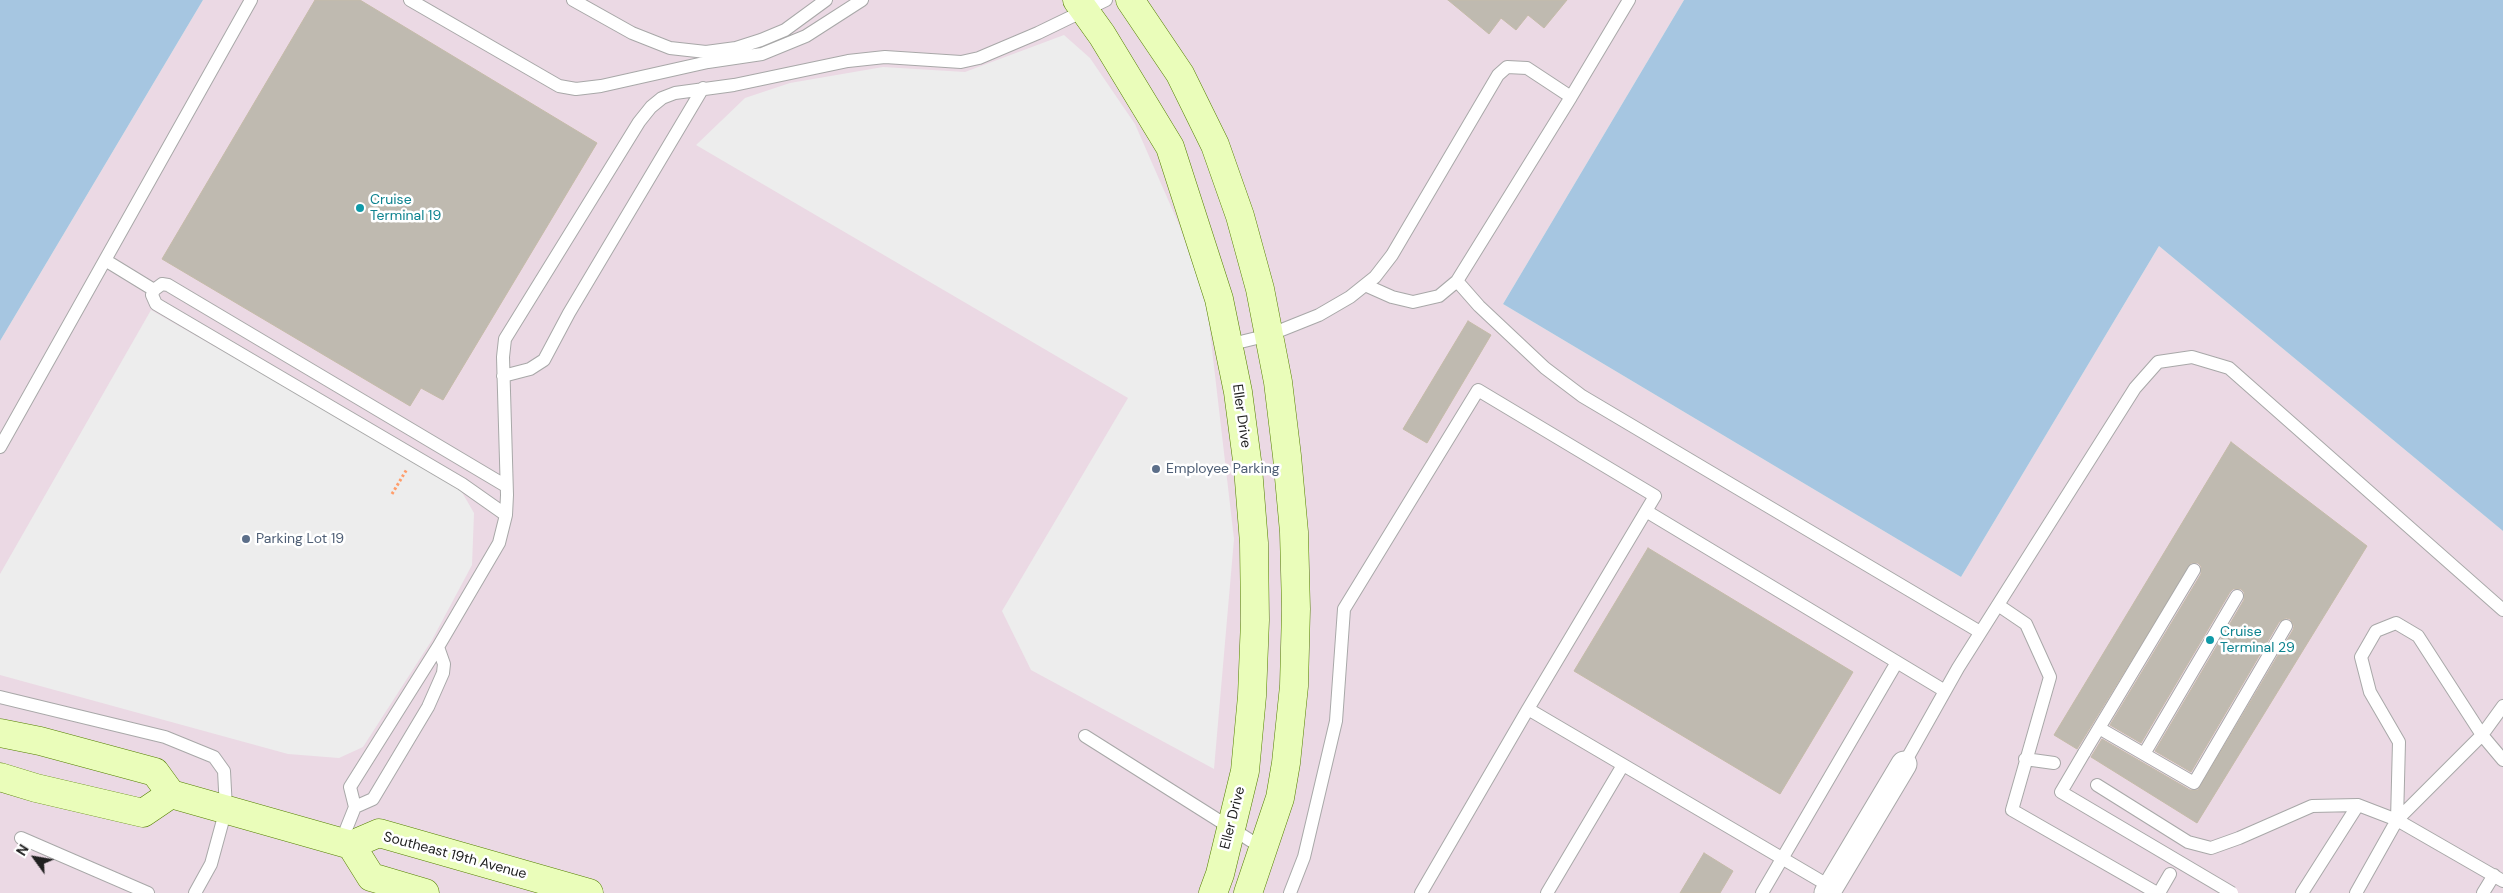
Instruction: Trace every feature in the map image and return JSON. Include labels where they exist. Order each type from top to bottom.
[{"type":"street","points":[[1130,0],[1180,74],[1215,145],[1240,216],[1260,289],[1278,382],[1294,532],[1296,609],[1294,686],[1286,763],[1280,798],[1248,893]]},
{"type":"street","name":"Eller Drive","points":[[1090,4],[1107,42],[1170,147],[1219,299],[1238,392],[1248,468],[1254,543],[1255,610],[1249,734],[1245,771],[1213,893]]},
{"type":"street","points":[[0,733],[40,741],[155,772],[171,794],[346,844],[371,877],[425,893]]},
{"type":"street","points":[[1829,890],[1904,764]]},
{"type":"street","points":[[0,777],[45,790],[143,813],[171,794]]},
{"type":"street","name":"Southeast 19th Avenue","points":[[346,844],[379,834],[575,891]]},
{"type":"lane","points":[[0,447],[251,0]]},
{"type":"lane","points":[[410,0],[559,86],[576,89],[601,86],[708,62],[762,54],[806,36],[862,0]]},
{"type":"lane","points":[[573,0],[632,33],[670,48],[706,52],[736,48],[785,30],[826,0]]},
{"type":"lane","points":[[1365,285],[1392,297],[1413,302],[1439,296],[1457,281],[1571,98],[1629,0]]},
{"type":"lane","points":[[346,844],[355,807],[350,788],[438,647],[499,543],[506,515],[503,376],[505,339],[513,323],[639,122],[651,107],[662,98],[675,93],[734,85],[815,67],[885,57],[961,62],[979,58],[1038,34],[1090,4]]},
{"type":"lane","points":[[1228,345],[1269,335],[1319,315],[1375,277],[1392,255],[1503,71],[1508,67],[1527,68],[1571,98]]},
{"type":"lane","points":[[503,376],[530,369],[544,360],[581,293],[703,88]]},
{"type":"lane","points":[[105,260],[154,290]]},
{"type":"lane","points":[[1457,281],[1479,306],[1545,368],[1582,396],[1980,632]]},
{"type":"lane","points":[[506,486],[168,285],[162,284],[154,290],[153,300],[156,304],[462,484],[506,515]]},
{"type":"lane","points":[[1904,764],[1980,632],[2135,388],[2158,362],[2192,357],[2229,368],[2503,610]]},
{"type":"lane","points":[[1290,893],[1304,857],[1336,721],[1344,609],[1478,390],[1655,496],[1421,893]]},
{"type":"lane","points":[[1646,511],[1946,691]]},
{"type":"lane","points":[[2194,570],[2061,792],[2232,893]]},
{"type":"lane","points":[[2144,754],[2237,596]]},
{"type":"lane","points":[[1998,605],[2026,624],[2050,677],[2025,759],[2012,810],[2158,893],[2170,874]]},
{"type":"lane","points":[[2397,820],[2399,742],[2370,692],[2361,657],[2376,632],[2396,623],[2418,636],[2482,735],[2503,760]]},
{"type":"lane","points":[[2099,728],[2194,783],[2286,626]]},
{"type":"lane","points":[[355,807],[373,799],[428,707],[443,673],[444,664],[438,647]]},
{"type":"lane","points":[[1762,893],[1897,662]]},
{"type":"lane","points":[[0,697],[165,737],[214,757],[224,771],[226,809],[211,864],[195,893]]},
{"type":"lane","points":[[2356,893],[2397,820],[2482,735],[2503,706]]},
{"type":"lane","points":[[1528,709],[1782,858],[1829,890]]},
{"type":"lane","points":[[1085,736],[1264,849]]},
{"type":"lane","points":[[2025,759],[2054,763]]},
{"type":"lane","points":[[1547,893],[1624,765]]},
{"type":"lane","points":[[2097,785],[2185,847],[2211,848],[2239,838],[2312,806],[2358,805],[2397,820],[2498,878],[2483,893]]},
{"type":"lane","points":[[2302,893],[2358,805]]},
{"type":"lane","points":[[21,838],[148,893]]},
{"type":"path","points":[[392,494],[413,460]]},
{"type":"shaded area","points":[[203,0],[1684,0],[1503,304],[1961,577],[2159,246],[2503,531],[2503,893],[0,893],[0,341]]},
{"type":"shaded area","name":"Employee Parking","points":[[1064,35],[1090,58],[1135,124],[1180,227],[1207,306],[1234,539],[1214,769],[1031,670],[1002,611],[1128,398],[696,145],[745,98],[790,83],[883,67],[965,72]]},
{"type":"shaded area","name":"Parking Lot 19","points":[[151,310],[459,487],[474,513],[472,565],[432,640],[363,747],[339,758],[288,754],[0,675],[0,574]]},
{"type":"water","points":[[0,0],[203,0],[0,341]]},
{"type":"water","points":[[1684,0],[2503,0],[2503,531],[2159,246],[1961,577],[1503,304]]},
{"type":"building","name":"Cruise Terminal 19","points":[[315,0],[360,0],[597,143],[443,400],[421,388],[410,406],[162,259]]},
{"type":"building","points":[[1448,0],[1567,0],[1544,28],[1528,15],[1516,30],[1501,18],[1489,34]]},
{"type":"building","points":[[1468,321],[1491,335],[1427,443],[1403,429]]},
{"type":"building","name":"Cruise Terminal 29","points":[[2231,442],[2367,546],[2197,823],[2091,757],[2102,739],[2190,790],[2198,790],[2293,630],[2294,626],[2290,619],[2286,618],[2279,622],[2191,772],[2155,751],[2244,600],[2244,592],[2241,589],[2233,589],[2230,592],[2141,743],[2110,725],[2201,574],[2201,566],[2198,563],[2191,563],[2077,749],[2054,735]]},
{"type":"building","points":[[1648,548],[1853,672],[1780,794],[1574,671]]},
{"type":"building","points":[[1704,853],[1733,871],[1720,893],[1680,893]]},
{"type":"place","name":"Cruise Terminal 19","points":[[360,208]]},
{"type":"place","name":"Employee Parking","points":[[1156,469]]},
{"type":"place","name":"Parking Lot 19","points":[[246,539]]},
{"type":"place","name":"Cruise Terminal 29","points":[[2210,640]]}]
